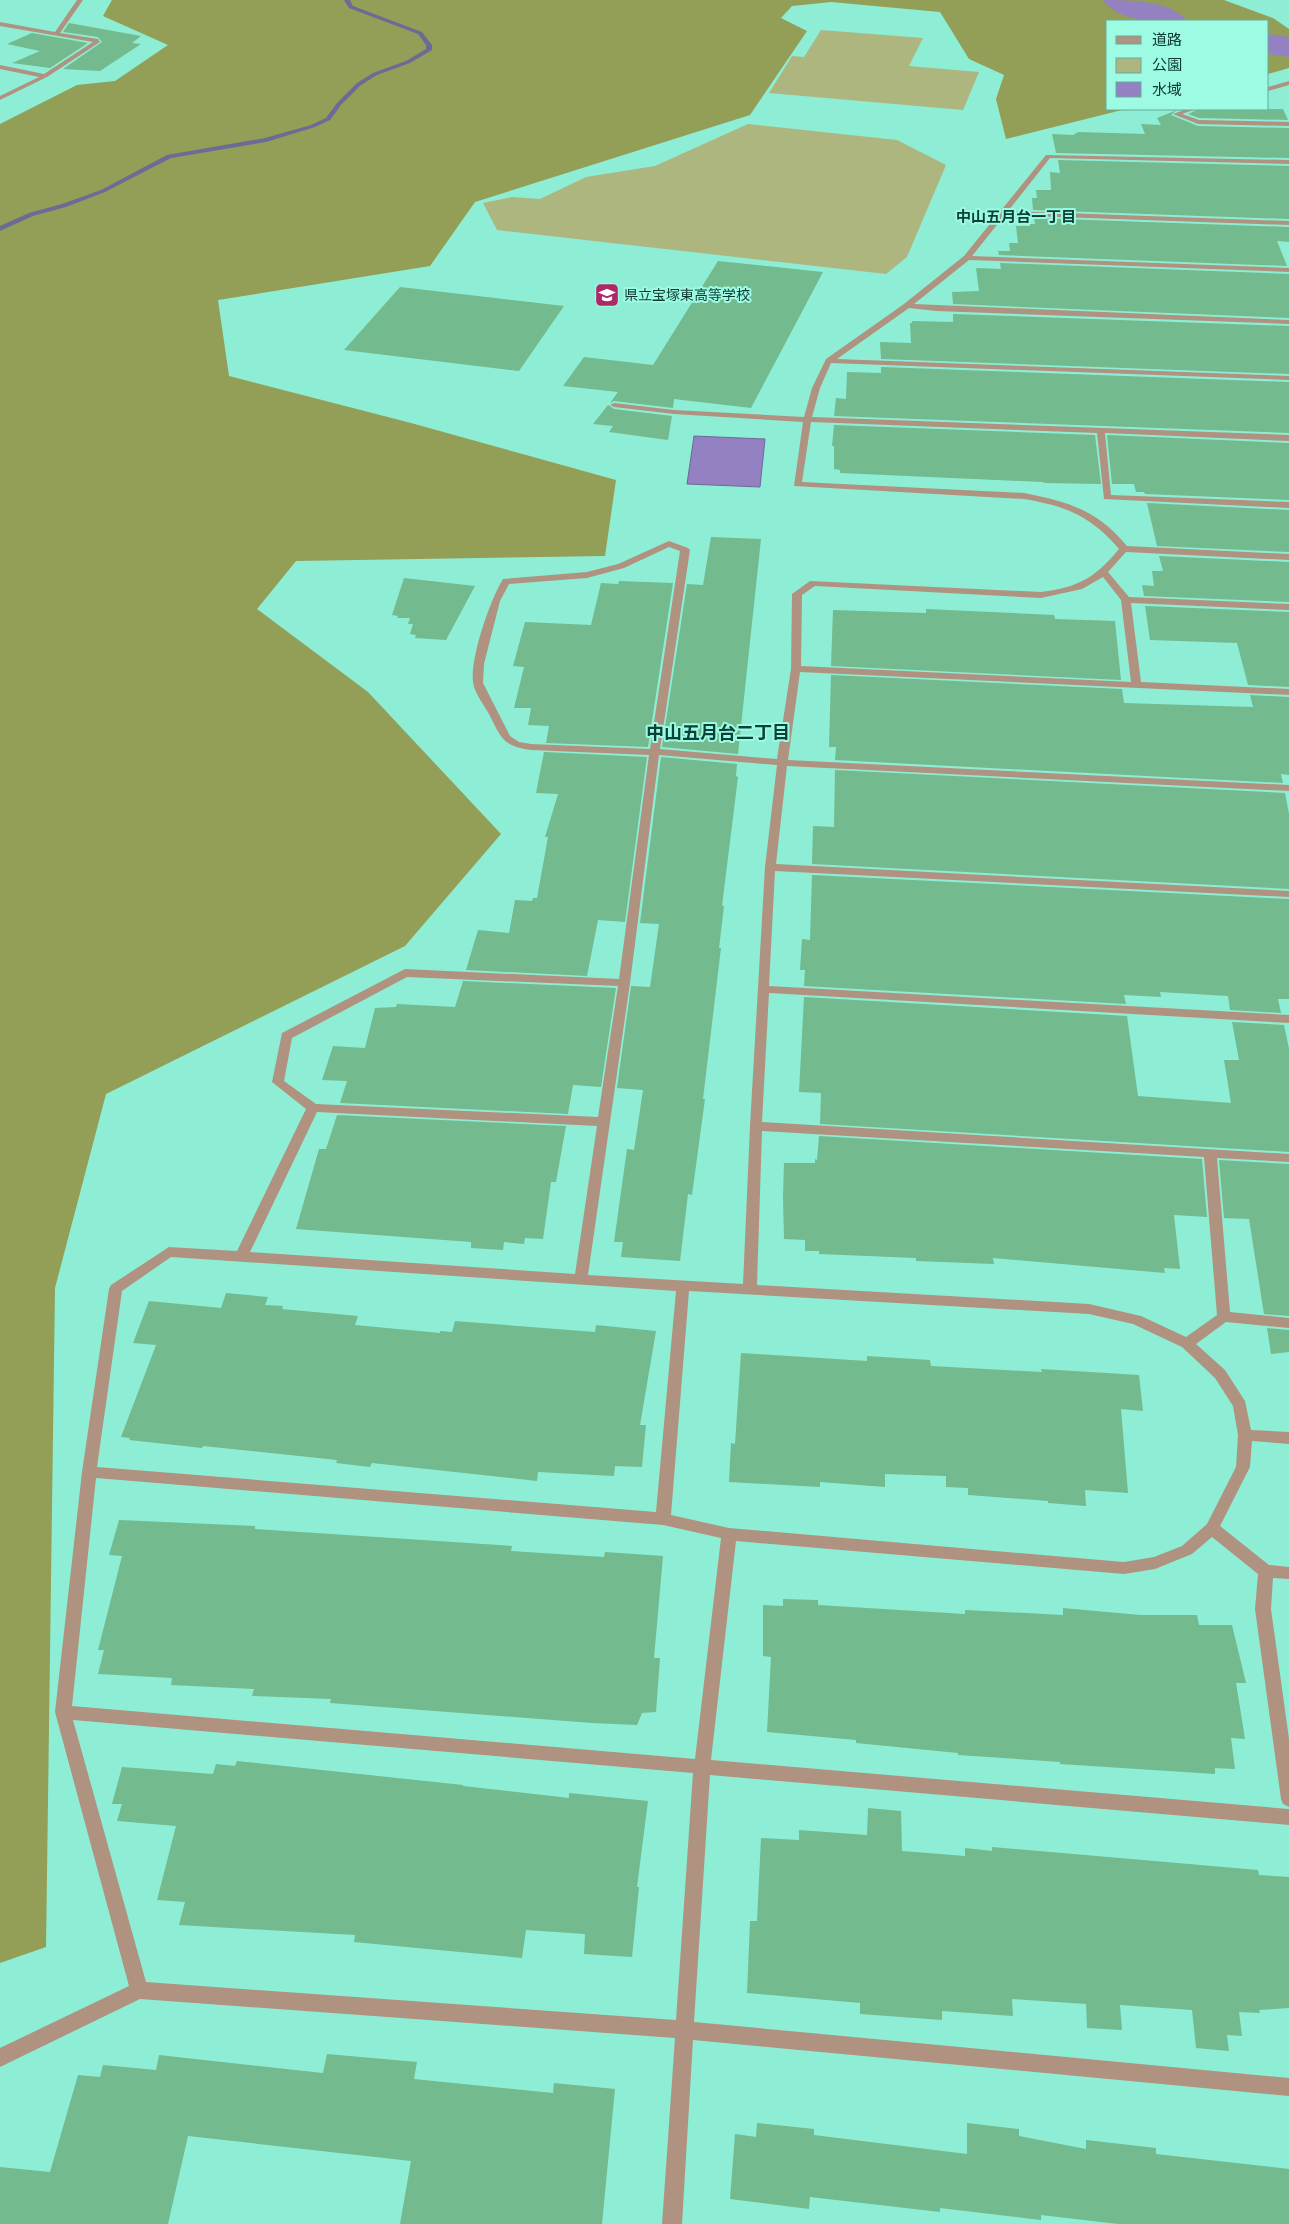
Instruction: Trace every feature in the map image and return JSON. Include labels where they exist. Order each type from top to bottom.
[{"type":"street","points":[[57,33],[80,0]]},
{"type":"street","points":[[0,24],[98,41],[45,76],[0,98]]},
{"type":"street","points":[[0,67],[45,76]]},
{"type":"street","points":[[1269,89],[1289,83]]},
{"type":"street","points":[[1190,110],[1176,114],[1198,122],[1289,124]]},
{"type":"street","points":[[1124,550],[1111,533],[1092,518],[1061,502],[1024,496],[797,484],[808,420],[820,374],[829,361],[907,306],[967,258],[1048,156],[1289,162]]},
{"type":"street","points":[[1003,213],[1289,223]]},
{"type":"street","points":[[967,258],[1289,270]]},
{"type":"street","points":[[907,306],[936,309],[1289,322]]},
{"type":"street","points":[[829,361],[1289,378]]},
{"type":"street","points":[[614,404],[674,412],[808,420],[1289,438]]},
{"type":"street","points":[[1101,431],[1107,497],[1289,505]]},
{"type":"street","points":[[581,1279],[624,983],[654,753],[685,550],[669,544],[621,566],[587,575],[506,581],[495,601],[479,664],[478,683],[506,738],[516,745],[531,747],[654,753],[743,758],[782,763],[1289,788]]},
{"type":"street","points":[[1124,550],[1289,556]]},
{"type":"street","points":[[750,1289],[756,1126],[770,867],[782,763],[796,669],[797,594],[813,583],[1040,594],[1060,592],[1086,586],[1104,573],[1124,550]]},
{"type":"street","points":[[1104,573],[1126,600],[1136,684]]},
{"type":"street","points":[[1126,600],[1289,607]]},
{"type":"street","points":[[796,669],[1289,692]]},
{"type":"street","points":[[770,867],[1289,894]]},
{"type":"street","points":[[603,1122],[313,1108],[278,1082],[286,1036],[405,973],[624,983]]},
{"type":"street","points":[[764,989],[1289,1019]]},
{"type":"street","points":[[241,1256],[313,1108]]},
{"type":"street","points":[[756,1126],[1289,1158]]},
{"type":"street","points":[[1210,1153],[1224,1317]]},
{"type":"street","points":[[89,1472],[663,1519],[729,1534],[1124,1568],[1155,1563],[1187,1550],[1212,1528],[1243,1467],[1245,1435],[1240,1405],[1220,1374],[1187,1343],[1136,1320],[1089,1309],[683,1286],[169,1252],[116,1289],[89,1472],[63,1712],[139,1990]]},
{"type":"street","points":[[663,1519],[683,1286]]},
{"type":"street","points":[[1187,1343],[1224,1317],[1289,1323]]},
{"type":"street","points":[[1245,1435],[1289,1438]]},
{"type":"street","points":[[1212,1528],[1266,1571],[1289,1572]]},
{"type":"street","points":[[672,2224],[702,1766],[729,1534]]},
{"type":"street","points":[[1266,1571],[1263,1610],[1289,1799]]},
{"type":"street","points":[[63,1712],[1289,1817]]},
{"type":"street","points":[[0,2058],[139,1990],[685,2030],[1289,2087]]},
{"type":"green space","points":[[112,0],[1224,0],[1273,18],[1289,29],[1289,68],[1269,74],[1269,20],[1106,20],[1106,110],[1122,110],[1006,139],[996,99],[1004,75],[969,59],[940,12],[831,2],[792,6],[781,18],[807,31],[750,115],[475,202],[430,266],[218,300],[229,376],[411,423],[616,480],[605,556],[296,561],[257,609],[368,692],[501,834],[405,946],[106,1094],[55,1288],[46,1947],[0,1963],[0,124],[77,85],[115,81],[168,45],[103,16]]},
{"type":"green space","points":[[821,30],[923,38],[909,66],[979,72],[963,110],[769,93],[792,56],[804,57]]},
{"type":"green space","points":[[748,124],[897,140],[946,165],[907,257],[886,274],[497,230],[483,203],[512,197],[540,199],[586,177],[655,166]]},
{"type":"water","points":[[694,436],[765,439],[760,487],[687,484]]},
{"type":"building","points":[[69,23],[141,36],[132,43],[141,44],[100,71],[63,69],[102,42],[98,37],[63,32]]},
{"type":"building","points":[[32,33],[88,43],[50,68],[12,63],[40,51],[7,44]]},
{"type":"building","points":[[1283,109],[1288,120],[1199,118],[1188,114],[1197,110]]},
{"type":"building","points":[[1177,110],[1171,115],[1198,126],[1289,128],[1289,158],[1056,153],[1052,134],[1073,135],[1078,132],[1145,134],[1141,124],[1161,125],[1157,118]]},
{"type":"building","points":[[1058,160],[1289,166],[1289,219],[1033,210],[1032,198],[1037,198],[1036,190],[1051,190],[1050,172],[1060,173]]},
{"type":"building","points":[[1034,218],[1289,227],[1289,242],[1277,241],[1287,266],[999,255],[998,251],[1010,251],[1009,243],[1018,243],[1016,226],[1035,224]]},
{"type":"building","points":[[718,261],[823,272],[751,408],[674,399],[673,408],[614,401],[610,403],[618,392],[563,386],[584,357],[653,365]]},
{"type":"building","points":[[1000,263],[1289,274],[1289,318],[953,304],[952,292],[979,291],[976,268],[1001,269]]},
{"type":"building","points":[[400,287],[564,306],[519,371],[344,350]]},
{"type":"building","points":[[953,314],[1289,326],[1289,374],[881,359],[880,342],[911,343],[910,323],[912,321],[953,322]]},
{"type":"building","points":[[881,367],[1289,382],[1289,433],[834,416],[836,398],[846,399],[847,372],[881,373]]},
{"type":"building","points":[[608,405],[614,409],[672,416],[668,440],[609,432],[613,426],[593,424]]},
{"type":"building","points":[[834,425],[1095,435],[1101,484],[840,473],[840,470],[834,469],[834,446],[832,446]]},
{"type":"building","points":[[1107,435],[1289,443],[1289,500],[1145,494],[1144,492],[1136,492],[1134,484],[1112,484]]},
{"type":"building","points":[[1147,503],[1289,510],[1289,552],[1157,546]]},
{"type":"building","points":[[711,537],[761,539],[738,754],[662,747],[687,584],[703,585]]},
{"type":"building","points":[[1159,556],[1289,562],[1289,602],[1144,596],[1142,585],[1154,586],[1152,571],[1163,571]]},
{"type":"building","points":[[404,578],[475,586],[446,640],[415,638],[416,635],[410,634],[413,624],[408,624],[410,618],[397,618],[398,616],[392,615]]},
{"type":"building","points":[[619,581],[673,583],[648,747],[546,743],[549,726],[528,725],[531,708],[514,708],[524,667],[513,666],[525,622],[591,625],[601,583],[618,584]]},
{"type":"building","points":[[1145,606],[1289,612],[1289,687],[1248,685],[1237,643],[1150,640]]},
{"type":"building","points":[[926,609],[1054,615],[1055,619],[1115,621],[1121,680],[831,666],[833,610],[926,613]]},
{"type":"building","points":[[831,675],[1122,689],[1124,703],[1253,707],[1250,695],[1289,697],[1289,775],[1281,774],[1283,783],[835,760],[836,747],[829,747]]},
{"type":"building","points":[[544,752],[647,757],[625,922],[598,920],[587,976],[466,970],[478,930],[509,933],[515,900],[532,901],[533,898],[537,898],[548,837],[545,837],[558,794],[536,793]]},
{"type":"building","points":[[661,757],[737,764],[736,776],[738,777],[722,906],[724,906],[719,948],[721,948],[703,1099],[705,1099],[692,1195],[688,1194],[680,1261],[621,1257],[623,1242],[614,1242],[627,1149],[634,1150],[643,1090],[617,1088],[631,986],[650,987],[659,924],[640,923]]},
{"type":"building","points":[[835,770],[1285,793],[1289,814],[1289,889],[812,864],[813,826],[834,827]]},
{"type":"building","points":[[812,875],[1289,899],[1289,999],[1278,999],[1281,1013],[1230,1010],[1228,996],[1160,992],[1161,997],[1124,995],[1126,1004],[804,986],[805,970],[800,970],[802,939],[810,940]]},
{"type":"building","points":[[463,981],[616,988],[601,1087],[573,1085],[568,1114],[340,1103],[347,1081],[322,1080],[333,1046],[365,1048],[375,1008],[396,1007],[397,1004],[455,1007]]},
{"type":"building","points":[[804,997],[1127,1016],[1138,1096],[1231,1103],[1224,1060],[1239,1060],[1232,1022],[1284,1025],[1289,1049],[1289,1152],[820,1124],[821,1093],[799,1092]]},
{"type":"building","points":[[337,1115],[566,1126],[556,1182],[551,1182],[543,1239],[525,1238],[524,1244],[504,1242],[503,1250],[471,1248],[471,1242],[296,1229],[319,1149],[326,1149]]},
{"type":"building","points":[[819,1136],[1202,1159],[1207,1217],[1174,1215],[1180,1269],[1164,1268],[1165,1273],[993,1258],[994,1264],[916,1261],[916,1258],[819,1254],[819,1251],[805,1251],[805,1240],[784,1239],[783,1197],[784,1163],[815,1163],[815,1159],[817,1160]]},
{"type":"building","points":[[1219,1160],[1289,1164],[1289,1316],[1264,1314],[1249,1219],[1224,1218]]},
{"type":"building","points":[[226,1293],[268,1297],[265,1305],[283,1306],[282,1309],[358,1316],[355,1325],[440,1333],[440,1331],[452,1332],[455,1321],[595,1332],[596,1325],[656,1331],[640,1425],[646,1425],[642,1467],[615,1466],[614,1476],[538,1472],[537,1481],[372,1463],[370,1467],[336,1463],[337,1460],[203,1446],[202,1448],[129,1440],[130,1438],[121,1437],[156,1345],[133,1343],[149,1301],[221,1308]]},
{"type":"building","points":[[1267,1328],[1289,1330],[1289,1352],[1271,1354]]},
{"type":"building","points":[[741,1353],[867,1361],[867,1356],[930,1360],[931,1366],[1042,1372],[1041,1369],[1139,1375],[1143,1411],[1121,1409],[1128,1493],[1085,1490],[1086,1506],[968,1495],[968,1488],[946,1487],[946,1476],[885,1474],[885,1487],[820,1482],[820,1487],[729,1482],[731,1443],[735,1444]]},
{"type":"building","points":[[119,1520],[255,1526],[255,1529],[512,1546],[511,1551],[604,1557],[605,1552],[663,1556],[654,1658],[660,1658],[656,1712],[642,1713],[637,1725],[592,1723],[330,1703],[331,1699],[252,1696],[254,1689],[171,1685],[172,1678],[98,1674],[104,1650],[98,1650],[122,1556],[109,1555]]},
{"type":"building","points":[[783,1599],[818,1600],[818,1605],[965,1614],[965,1610],[1063,1615],[1063,1608],[1140,1615],[1197,1615],[1199,1625],[1232,1625],[1246,1683],[1236,1683],[1245,1739],[1231,1738],[1235,1769],[1215,1768],[1215,1774],[1060,1764],[1060,1762],[958,1755],[958,1753],[856,1743],[856,1740],[767,1732],[771,1657],[763,1656],[763,1605],[783,1606]]},
{"type":"building","points":[[237,1761],[569,1798],[569,1793],[648,1801],[637,1887],[639,1887],[632,1957],[584,1954],[585,1934],[526,1930],[522,1958],[354,1942],[355,1935],[179,1925],[185,1902],[157,1900],[176,1826],[117,1821],[122,1804],[112,1804],[122,1767],[213,1774],[216,1764],[235,1766]]},
{"type":"building","points":[[868,1808],[901,1811],[902,1851],[965,1856],[965,1848],[992,1851],[992,1847],[1258,1870],[1259,1875],[1289,1877],[1289,2008],[1259,2010],[1260,2013],[1239,2012],[1242,2036],[1227,2035],[1229,2051],[1196,2048],[1192,2010],[1120,2005],[1122,2030],[1087,2028],[1086,2004],[1012,1999],[1013,2016],[942,2011],[942,2020],[860,2014],[860,2003],[747,1993],[750,1921],[757,1921],[761,1838],[799,1840],[799,1830],[867,1835]]},
{"type":"building","points":[[327,2054],[417,2062],[414,2079],[553,2093],[554,2083],[615,2089],[602,2224],[400,2224],[411,2161],[188,2136],[168,2224],[0,2224],[0,2167],[50,2172],[78,2075],[100,2077],[103,2065],[156,2070],[159,2055],[323,2073]]},
{"type":"building","points":[[757,2123],[814,2129],[814,2135],[967,2154],[967,2123],[1019,2129],[1019,2136],[1086,2149],[1086,2140],[1156,2148],[1156,2154],[1289,2169],[1289,2224],[1118,2224],[1041,2215],[1041,2220],[940,2208],[940,2212],[810,2197],[809,2209],[730,2199],[735,2134],[756,2137]]},
{"type":"waterway","points":[[0,229],[31,214],[64,206],[103,191],[169,156],[266,140],[313,126],[328,119],[339,104],[359,84],[375,74],[408,62],[429,50],[429,45],[420,33],[351,7],[347,0]]},
{"type":"waterway","points":[[1120,0],[1168,20]]},
{"type":"waterway","points":[[1269,44],[1289,47]]},
{"type":"place","name":"県立宝塚東高等学校","points":[[607,295]]},
{"type":"district","name":"中山五月台一丁目","points":[[1016,217]]},
{"type":"district","name":"中山五月台二丁目","points":[[718,733]]}]
